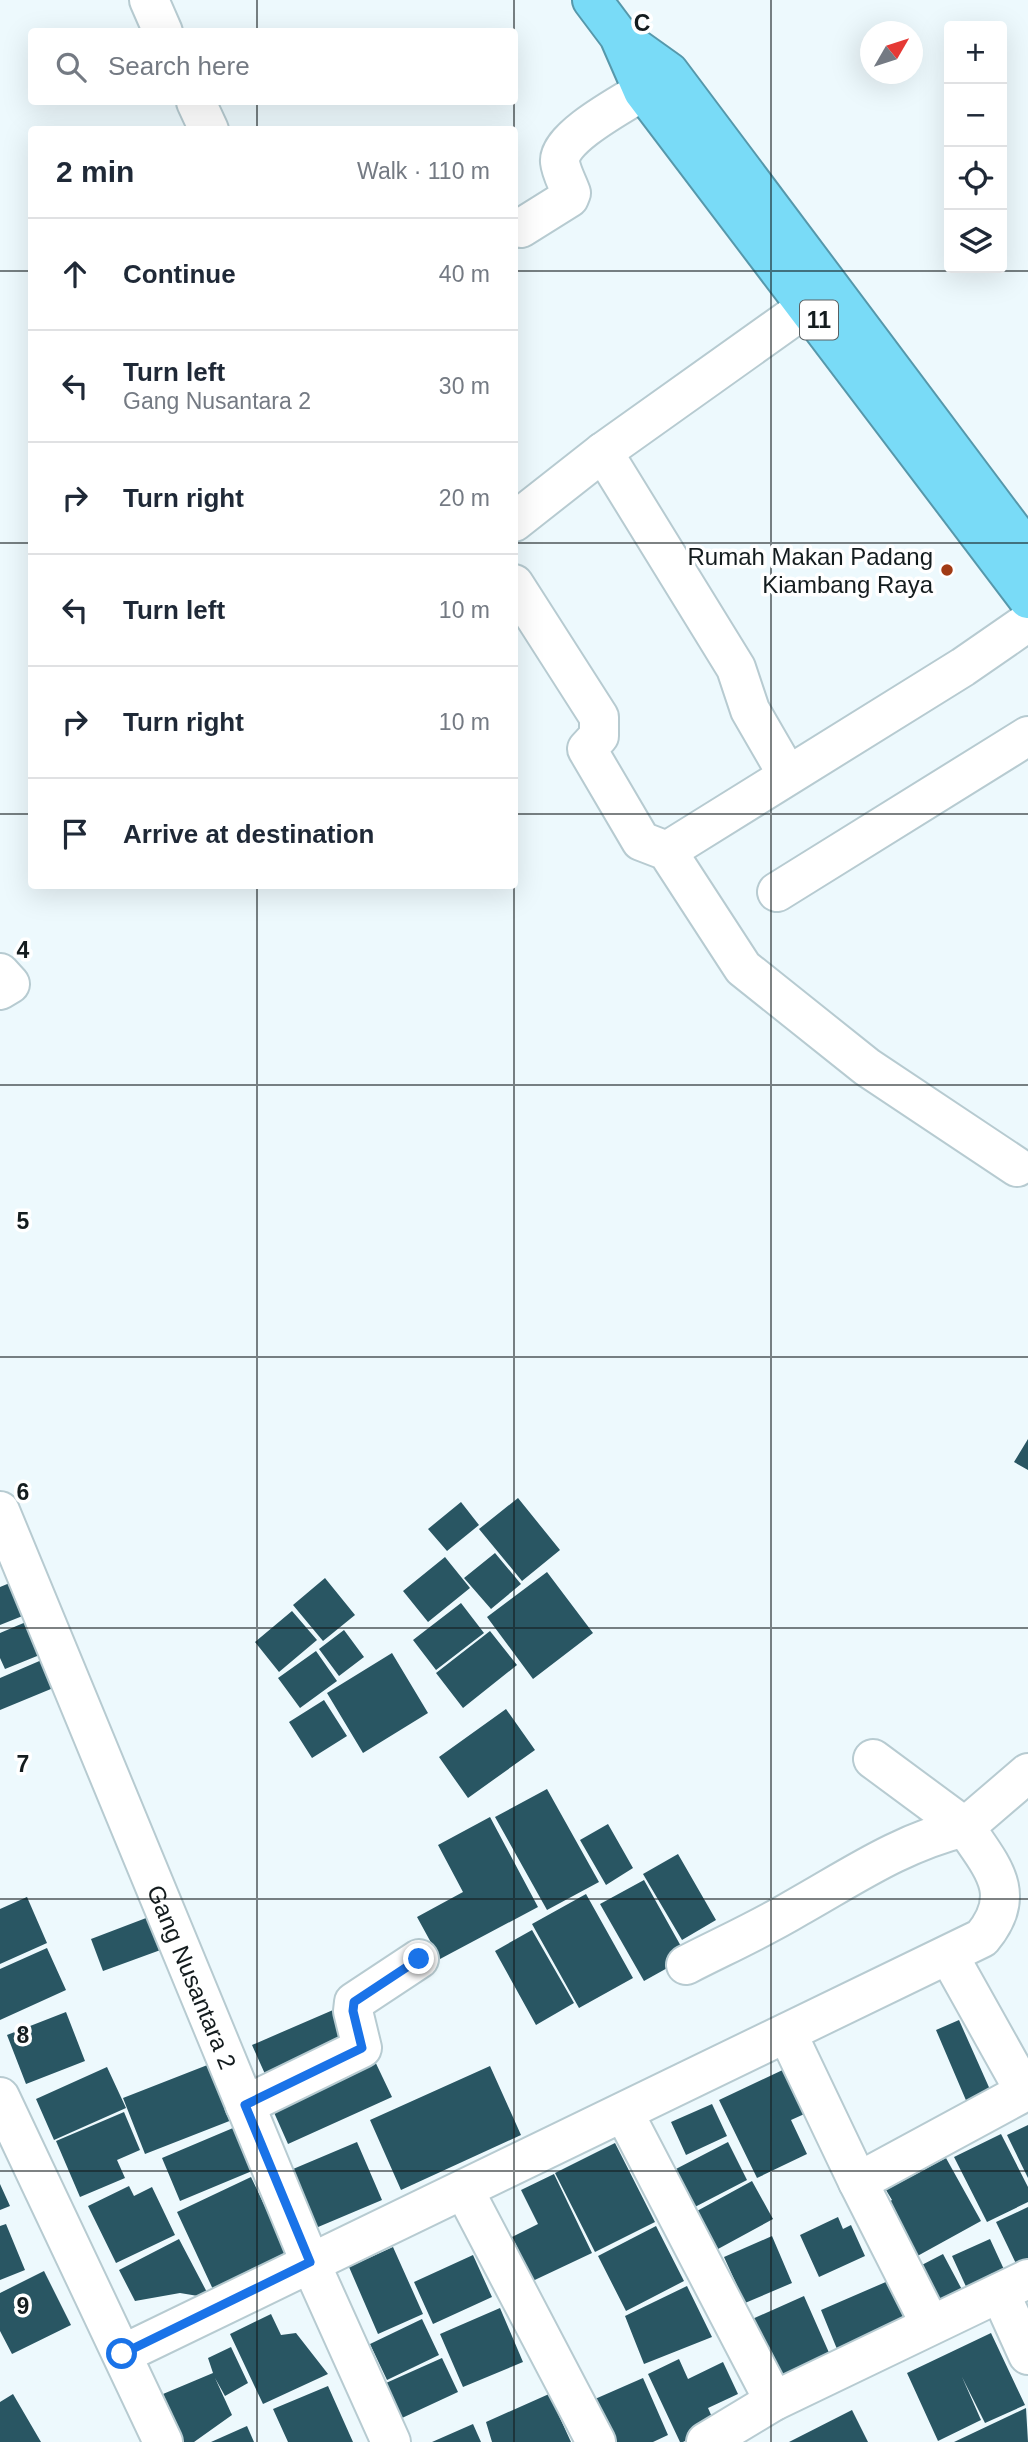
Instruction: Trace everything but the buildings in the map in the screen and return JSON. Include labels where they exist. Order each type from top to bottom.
[{"type":"highway","name":"11","points":[[592,0],[618,36],[643,91],[1028,599]]},
{"type":"highway","name":"11","points":[[618,36],[669,72],[1028,551]]},
{"type":"street","points":[[149,0],[161,28]]},
{"type":"street","points":[[520,228],[569,198],[571,193],[559,162],[562,148],[573,137],[643,91]]},
{"type":"street","points":[[197,105],[207,126]]},
{"type":"street","points":[[518,519],[603,452],[808,306]]},
{"type":"street","points":[[603,452],[736,668],[750,710],[787,774]]},
{"type":"street","points":[[518,590],[600,717],[599,736],[587,749],[641,841],[667,851],[743,968],[867,1067],[1017,1167]]},
{"type":"street","points":[[667,851],[963,667],[1028,622]]},
{"type":"street","points":[[777,892],[1028,736]]},
{"type":"street","points":[[0,972],[10,984],[0,990]]},
{"type":"street","name":"Gang Nusantara 2","points":[[0,1511],[79,1696],[310,2262],[391,2442]]},
{"type":"street","points":[[122,2354],[982,1938],[996,1921],[1000,1904],[998,1877],[965,1827],[873,1759]]},
{"type":"street","points":[[686,1965],[800,1907],[848,1875],[937,1834],[965,1827],[1028,1773]]},
{"type":"street","points":[[858,2182],[1026,2091],[949,1956]]},
{"type":"street","points":[[245,2105],[362,2048],[353,2011],[354,2002],[419,1959]]},
{"type":"street","points":[[787,2033],[930,2324]]},
{"type":"street","points":[[0,2097],[163,2442]]},
{"type":"street","points":[[624,2113],[774,2401]]},
{"type":"street","points":[[464,2190],[596,2442]]},
{"type":"street","points":[[706,2442],[774,2401],[1014,2286],[1028,2355]]},
{"type":"place","name":"Rumah Makan Padang Kiambang Raya","points":[[947,570]]},
{"type":"route","points":[[122,2354],[310,2262],[245,2105],[362,2048],[364,2045],[353,2011],[354,2002],[419,1959]]}]
